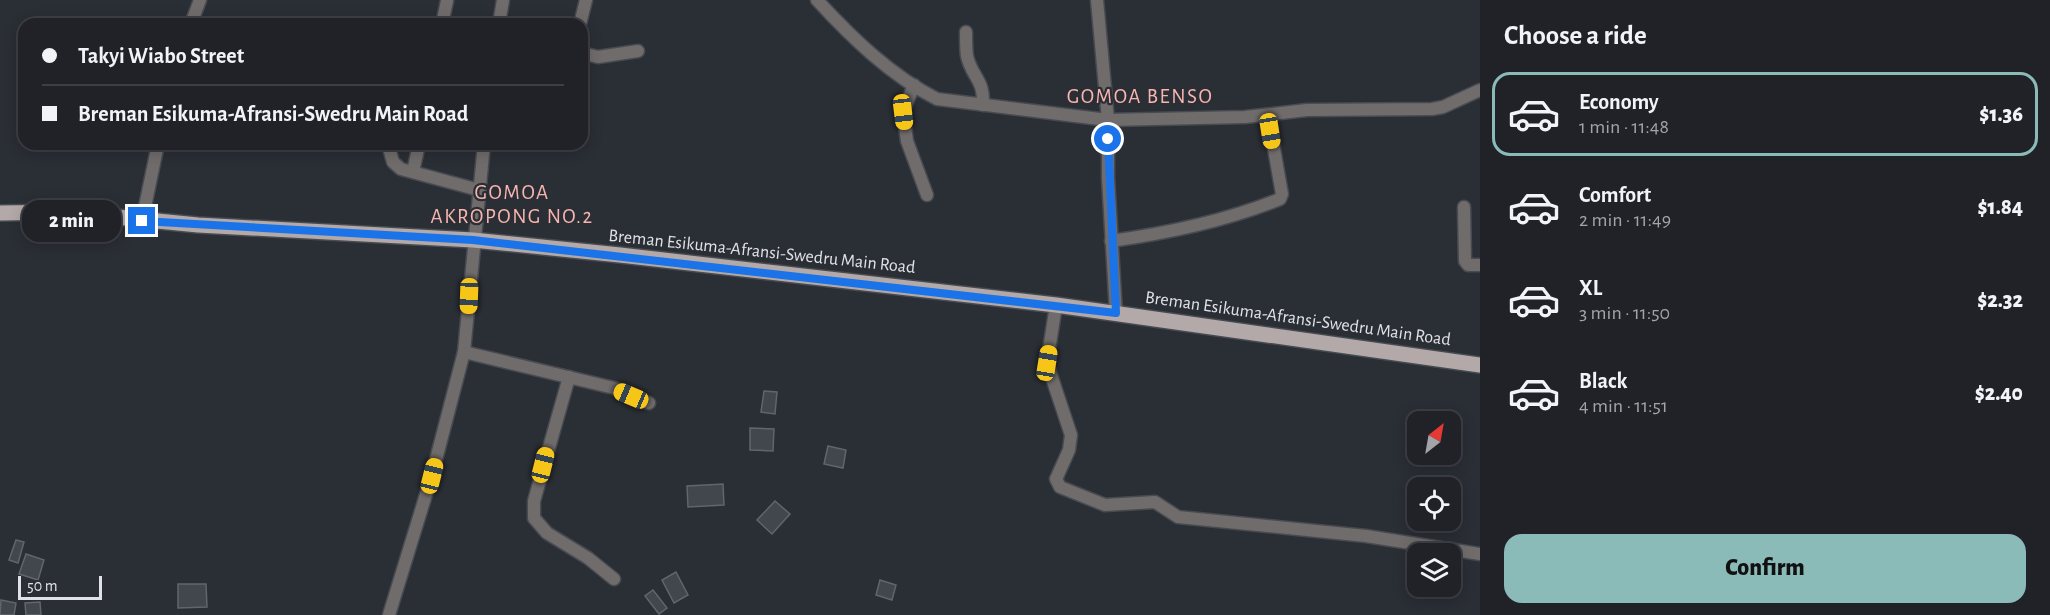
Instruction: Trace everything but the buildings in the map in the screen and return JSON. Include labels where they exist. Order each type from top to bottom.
[{"type":"main road","name":"Breman Esikuma-Afransi-Swedru Main Road","points":[[0,213],[66,212],[142,221],[473,240],[1056,305],[1480,365]]},
{"type":"street","points":[[193,18],[200,0]]},
{"type":"street","points":[[500,18],[503,0]]},
{"type":"street","points":[[582,18],[586,0]]},
{"type":"street","points":[[817,0],[846,31],[914,85],[937,99],[1108,120],[1268,115],[1307,110],[1432,109],[1443,107],[1480,90]]},
{"type":"street","points":[[1097,0],[1108,120],[1116,313]]},
{"type":"street","points":[[443,18],[447,1]]},
{"type":"street","points":[[966,32],[967,56],[980,80],[983,105]]},
{"type":"street","points":[[588,54],[598,57],[638,51]]},
{"type":"street","points":[[914,85],[903,112],[907,141],[927,195]]},
{"type":"street","points":[[1112,241],[1211,222],[1280,199],[1282,194],[1268,115]]},
{"type":"street","points":[[142,221],[157,150]]},
{"type":"street","points":[[390,150],[393,162],[401,168],[479,190]]},
{"type":"street","points":[[413,172],[417,150]]},
{"type":"street","points":[[389,615],[432,476],[464,352],[483,150]]},
{"type":"street","points":[[1464,207],[1465,261],[1468,265],[1480,265]]},
{"type":"street","points":[[1056,305],[1047,363],[1071,435],[1069,450],[1056,479],[1060,487],[1105,505],[1155,502],[1178,517],[1366,536],[1480,555]]},
{"type":"street","points":[[464,352],[614,388],[648,403]]},
{"type":"street","points":[[569,377],[534,501],[534,518],[547,533],[588,558],[614,579]]},
{"type":"district","name":"GOMOA BENSO","points":[[1140,96]]},
{"type":"district","name":"GOMOA AKROPONG NO.2","points":[[512,204]]},
{"type":"route","points":[[142,221],[473,240],[1116,313],[1108,139]]}]
